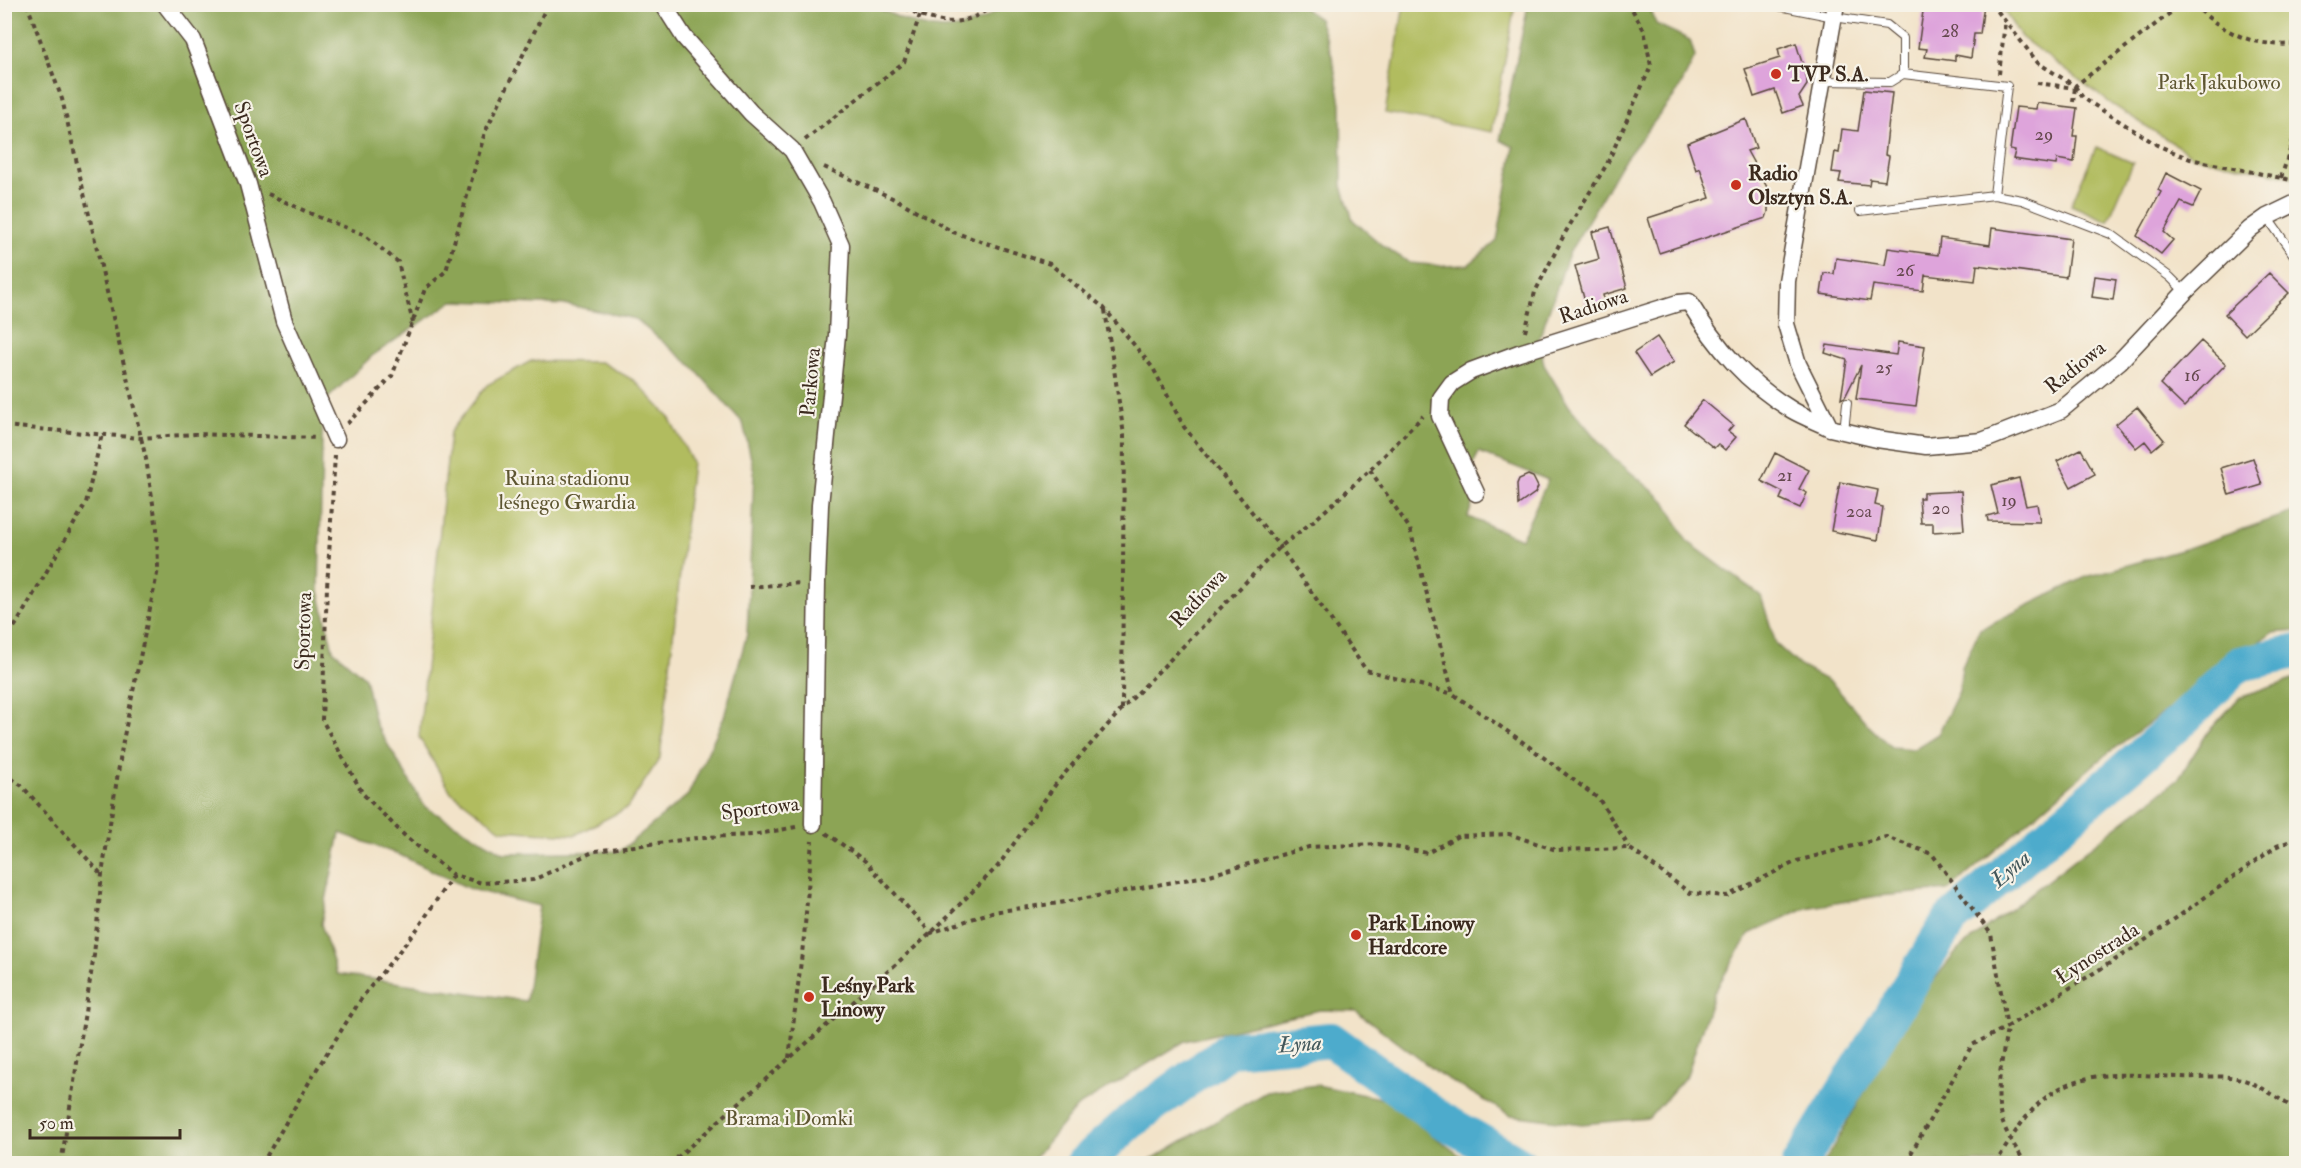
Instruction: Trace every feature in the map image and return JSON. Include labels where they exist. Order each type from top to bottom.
[{"type":"street","name":"Sportowa","points":[[165,4],[193,40],[248,184],[284,321],[336,439]]},
{"type":"street","name":"Parkowa","points":[[663,4],[684,37],[743,104],[792,150],[822,202],[841,245],[837,335],[820,505],[813,824]]},
{"type":"street","points":[[1835,11],[1787,281],[1786,324],[1798,364],[1837,429]]},
{"type":"street","name":"Radiowa","points":[[1441,398],[1452,383],[1472,371],[1520,353],[1678,303],[1689,302],[1709,336],[1742,372],[1792,410],[1837,429],[1877,439],[1926,446],[1982,441],[2061,410],[2120,361],[2185,292],[2250,229],[2267,217],[2296,203]]},
{"type":"street","points":[[1441,398],[1440,416],[1476,493]]},
{"type":"lane","points":[[1769,4],[1835,11],[1887,25],[1903,38],[1903,74]]},
{"type":"lane","points":[[1823,81],[1890,82],[1903,74],[2007,86],[1994,195]]},
{"type":"lane","points":[[1860,211],[1994,195],[2022,200],[2111,234],[2170,277],[2185,292]]},
{"type":"lane","points":[[2267,217],[2296,258]]},
{"type":"lane","points":[[1837,429],[1847,403]]},
{"type":"path","points":[[27,4],[62,99],[141,438],[157,529],[158,569],[123,741],[102,874],[94,955],[61,1164]]},
{"type":"path","points":[[4,426],[141,438],[195,434],[336,439],[349,421],[392,376],[425,289],[446,271],[485,132],[548,4]]},
{"type":"path","points":[[897,4],[920,15],[952,23],[981,15],[995,4]]},
{"type":"path","points":[[1520,353],[1534,292],[1565,233],[1607,164],[1651,66],[1644,30],[1629,4]]},
{"type":"path","points":[[1992,4],[2037,63],[2075,87],[2083,98],[2157,145],[2190,159],[2296,181]]},
{"type":"path","points":[[2037,83],[2075,87],[2182,4]]},
{"type":"path","points":[[2194,4],[2218,26],[2236,35],[2255,42],[2274,45],[2296,44]]},
{"type":"path","points":[[792,150],[904,62],[920,15]]},
{"type":"path","points":[[1998,76],[2005,21]]},
{"type":"path","points":[[2073,102],[2075,87]]},
{"type":"path","points":[[2281,178],[2296,130]]},
{"type":"path","points":[[819,165],[899,201],[953,232],[1050,264],[1104,308],[1153,368],[1184,427],[1280,548],[1366,670],[1453,694],[1520,740],[1599,799],[1629,848],[1690,893],[1727,896],[1797,861],[1886,837],[1932,854],[1990,934],[2007,1027],[2000,1090],[2000,1113],[2010,1140],[2026,1164]]},
{"type":"path","points":[[248,184],[363,234],[398,262],[413,324]]},
{"type":"path","points":[[1104,308],[1124,435],[1122,710]]},
{"type":"path","name":"Radiowa","points":[[670,1164],[931,933],[998,866],[1058,781],[1122,710],[1280,548],[1370,470],[1441,398]]},
{"type":"path","points":[[4,642],[86,502],[102,434]]},
{"type":"path","name":"Sportowa","points":[[336,439],[322,720],[363,794],[404,835],[453,875],[482,882],[533,880],[595,851],[705,837],[753,835],[813,824]]},
{"type":"path","points":[[1370,470],[1410,529],[1453,694]]},
{"type":"path","points":[[749,587],[817,582]]},
{"type":"path","points":[[4,773],[22,786],[102,874]]},
{"type":"path","points":[[813,824],[865,861],[931,933],[992,912],[1059,903],[1206,876],[1309,847],[1378,844],[1427,853],[1458,836],[1509,834],[1556,850],[1629,848]]},
{"type":"path","points":[[788,1058],[804,937],[813,824]]},
{"type":"path","name":"Łynostrada","points":[[1905,1164],[1972,1045],[2007,1027],[2134,948],[2277,846],[2296,840]]},
{"type":"path","points":[[262,1164],[315,1072],[363,996],[418,928],[453,875]]},
{"type":"path","points":[[1995,1164],[2031,1108],[2053,1092],[2076,1081],[2097,1076],[2134,1073],[2183,1078],[2221,1076],[2242,1080],[2270,1093],[2296,1110]]},
{"type":"green space","name":"Brama i Domki","points":[[869,4],[922,26],[954,28],[970,25],[1005,5],[1299,5],[1319,19],[1332,56],[1341,103],[1342,186],[1353,220],[1383,246],[1410,263],[1443,266],[1468,265],[1497,241],[1514,147],[1500,140],[1528,5],[1649,5],[1656,24],[1690,40],[1695,57],[1678,91],[1622,163],[1569,253],[1539,339],[1544,365],[1569,406],[1610,455],[1665,501],[1687,541],[1761,596],[1776,644],[1800,666],[1832,683],[1870,727],[1891,747],[1914,749],[1938,734],[1959,691],[1962,667],[1980,629],[2086,577],[2188,548],[2296,511],[2296,631],[2272,633],[2104,756],[1949,890],[1878,896],[1805,908],[1749,934],[1714,992],[1687,1075],[1649,1118],[1582,1124],[1510,1115],[1441,1075],[1356,1011],[1320,1010],[1185,1041],[1077,1107],[1030,1163],[5,1164],[5,5]],"holes":[[[453,301],[569,305],[635,319],[692,366],[743,423],[754,472],[747,634],[724,717],[688,795],[620,851],[504,853],[425,807],[375,723],[365,678],[333,650],[319,591],[323,403],[372,356]],[[1479,452],[1548,480],[1521,539],[1468,517],[1479,483],[1472,467]],[[340,833],[400,855],[470,889],[539,906],[526,1001],[337,974],[321,924]]]},
{"type":"green space","points":[[1404,5],[1515,5],[1492,132],[1385,113]]},
{"type":"green space","name":"Park Jakubowo","points":[[2000,5],[2296,5],[2296,178],[2193,156],[2113,105],[2021,37]]},
{"type":"green space","points":[[2096,147],[2133,163],[2108,221],[2071,205]]},
{"type":"green space","name":"Ruina stadionu leśnego Gwardia","points":[[531,361],[601,362],[635,381],[669,417],[692,462],[660,758],[627,808],[575,835],[501,830],[451,792],[419,737],[450,432],[487,385]]},
{"type":"green space","points":[[2296,680],[2296,1163],[1824,1163],[1913,1006],[1958,950],[2178,779],[2208,732],[2239,698]]},
{"type":"green space","points":[[1317,1085],[1384,1099],[1470,1163],[1145,1163],[1266,1092]]},
{"type":"building","points":[[1924,4],[1984,4],[1980,34],[1974,34],[1971,58],[1955,55],[1955,61],[1925,57],[1927,49],[1918,48]]},
{"type":"building","name":"TVP S.A.","points":[[1796,43],[1807,85],[1799,97],[1803,106],[1783,113],[1775,90],[1754,97],[1745,69],[1780,58],[1778,49]]},
{"type":"building","points":[[1864,90],[1892,93],[1885,155],[1889,156],[1885,181],[1870,179],[1869,185],[1839,182],[1841,173],[1832,172],[1835,152],[1839,153],[1842,129],[1858,131]]},
{"type":"building","points":[[2037,103],[2077,108],[2073,136],[2077,136],[2074,162],[2057,159],[2056,165],[2013,159],[2015,151],[2010,150],[2016,107],[2036,109]]},
{"type":"building","name":"Radio Olsztyn S.A.","points":[[1746,119],[1756,148],[1747,151],[1768,189],[1766,218],[1659,253],[1648,218],[1710,198],[1700,168],[1696,170],[1687,143]]},
{"type":"building","points":[[2166,173],[2201,191],[2193,207],[2181,202],[2164,232],[2173,240],[2161,254],[2137,236],[2161,192],[2158,190]]},
{"type":"building","points":[[1610,227],[1627,288],[1603,295],[1605,304],[1587,309],[1575,266],[1599,259],[1592,232]]},
{"type":"building","points":[[1992,228],[2071,239],[2066,277],[1977,265],[1975,281],[1925,275],[1923,291],[1873,285],[1870,301],[1821,294],[1824,273],[1834,274],[1836,258],[1885,265],[1888,248],[1938,255],[1940,238],[1990,245]]},
{"type":"building","points":[[2269,273],[2289,293],[2245,335],[2225,314]]},
{"type":"building","points":[[2095,276],[2116,279],[2113,300],[2092,297]]},
{"type":"building","points":[[1657,337],[1674,362],[1650,377],[1634,353]]},
{"type":"building","points":[[2201,341],[2226,364],[2184,407],[2160,384]]},
{"type":"building","points":[[1898,342],[1925,346],[1916,406],[1856,399],[1861,365],[1845,397],[1841,399],[1847,360],[1825,353],[1827,345],[1896,355]]},
{"type":"building","points":[[1703,400],[1733,425],[1728,431],[1736,437],[1725,450],[1718,444],[1714,448],[1684,424]]},
{"type":"building","points":[[2137,407],[2164,440],[2152,450],[2145,441],[2136,448],[2116,424]]},
{"type":"building","points":[[2081,449],[2095,474],[2071,487],[2057,461]]},
{"type":"building","points":[[1775,453],[1809,470],[1799,489],[1807,493],[1800,508],[1780,499],[1783,492],[1761,481]]},
{"type":"building","points":[[2253,458],[2262,485],[2229,495],[2221,468]]},
{"type":"building","points":[[1528,475],[1533,477],[1538,487],[1535,493],[1518,505],[1517,484],[1519,479]]},
{"type":"building","points":[[2019,478],[2026,506],[2037,504],[2040,522],[1988,521],[1987,516],[1998,513],[1991,485]]},
{"type":"building","points":[[1840,482],[1878,490],[1875,505],[1883,507],[1878,540],[1831,531]]},
{"type":"building","points":[[1961,491],[1964,530],[1933,532],[1933,523],[1921,523],[1919,498],[1923,498],[1923,493]]},
{"type":"waterway","name":"Łyna","points":[[1799,1164],[1950,920],[2179,723],[2239,664],[2296,652]]},
{"type":"waterway","name":"Łyna","points":[[1083,1164],[1131,1121],[1230,1049],[1331,1040],[1440,1119],[1519,1164]]},
{"type":"place","name":"TVP S.A.","points":[[1776,74]]},
{"type":"place","name":"Radio Olsztyn S.A.","points":[[1736,185]]},
{"type":"place","name":"Park Linowy Hardcore","points":[[1356,935]]},
{"type":"place","name":"Leśny Park Linowy","points":[[809,997]]}]
